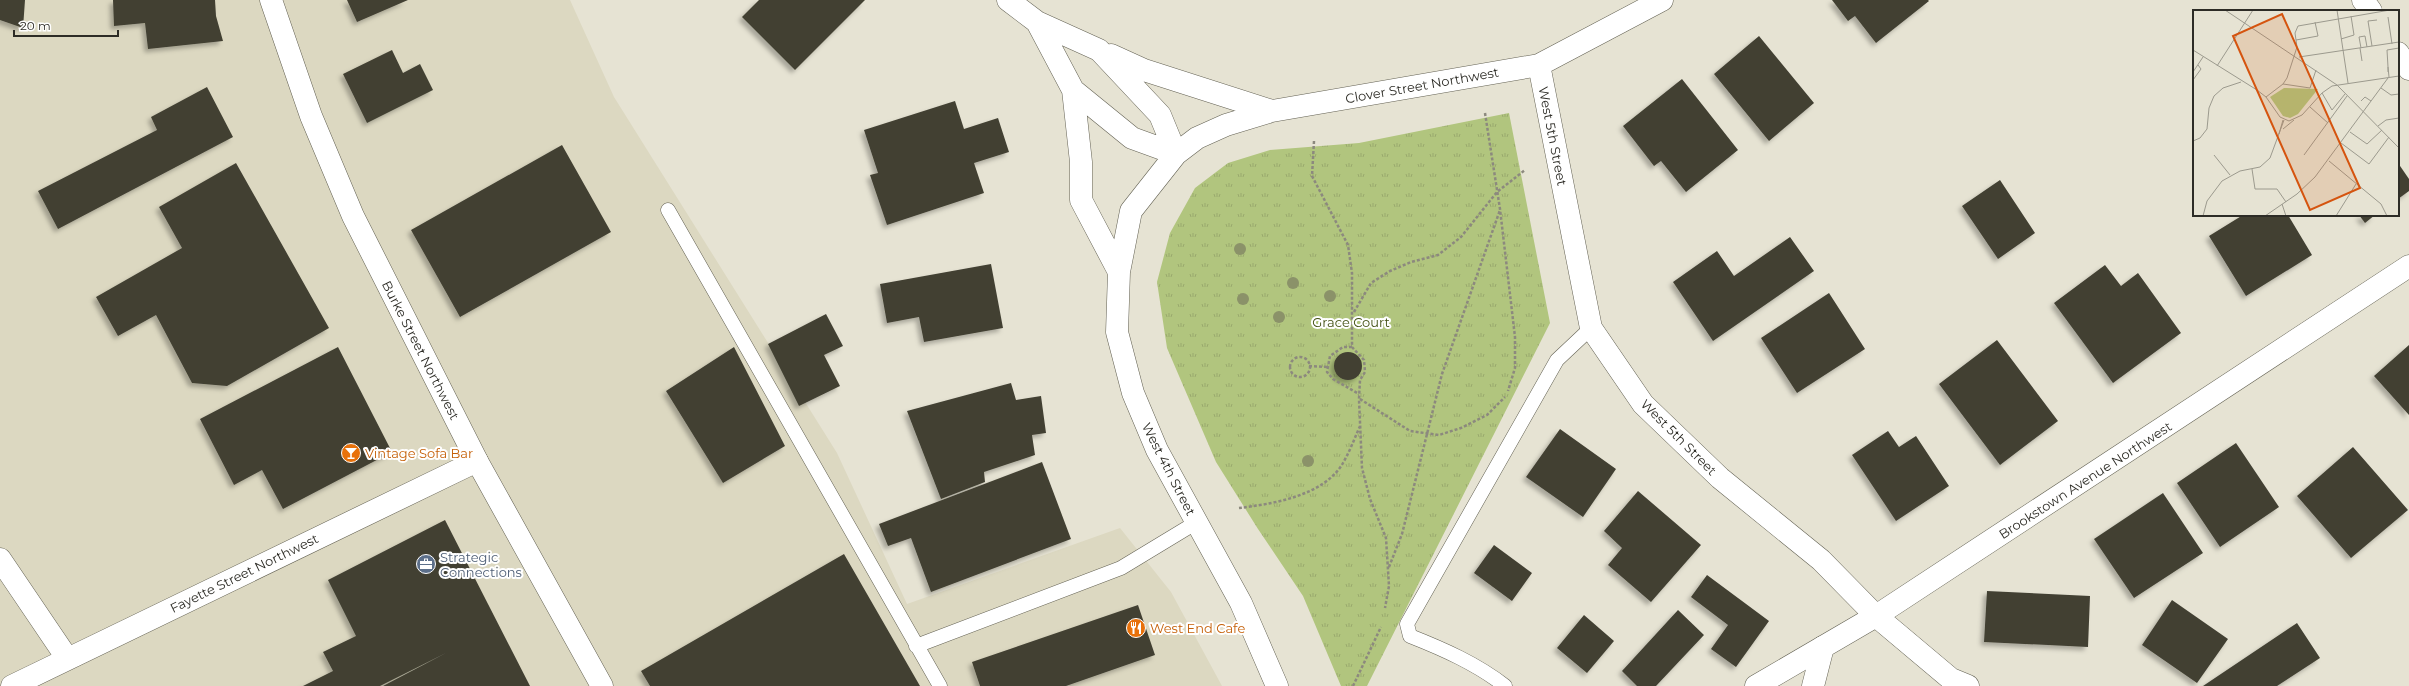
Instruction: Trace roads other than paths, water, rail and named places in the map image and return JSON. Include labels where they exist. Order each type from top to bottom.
[{"type":"street","name":"Burke Street Northwest","points":[[271,0],[311,116],[353,216],[477,461],[602,686]]},
{"type":"street","points":[[1008,0],[1037,22],[1150,72],[1272,111]]},
{"type":"street","name":"Clover Street Northwest","points":[[1176,154],[1197,138],[1226,125],[1272,111],[1539,65],[1662,0]]},
{"type":"street","points":[[2364,0],[2370,10]]},
{"type":"street","points":[[1037,22],[1073,90],[1081,162],[1081,200],[1119,272]]},
{"type":"street","points":[[1099,50],[1160,114],[1176,154]]},
{"type":"street","points":[[2399,54],[2409,69]]},
{"type":"street","name":"West 5th Street","points":[[1539,65],[1591,328],[1643,404],[1720,478],[1821,560],[1876,616],[1951,679],[1968,686]]},
{"type":"street","points":[[1073,90],[1132,138],[1176,154]]},
{"type":"street","name":"West 4th Street","points":[[1176,154],[1131,211],[1119,272],[1117,332],[1133,393],[1157,450],[1241,603],[1277,686]]},
{"type":"street","name":"Brookstown Avenue Northwest","points":[[1756,686],[1876,616],[2409,266]]},
{"type":"street","name":"Fayette Street Northwest","points":[[12,686],[67,658],[477,461]]},
{"type":"street","points":[[0,559],[67,658]]},
{"type":"street","points":[[1813,686],[1823,647]]},
{"type":"lane","points":[[668,210],[940,686]]},
{"type":"lane","points":[[1506,686],[1494,677],[1441,648],[1410,636],[1407,624],[1557,360],[1591,328]]},
{"type":"lane","points":[[916,646],[1120,568],[1196,522]]},
{"type":"place","name":"Vintage Sofa Bar","points":[[351,453]]},
{"type":"place","name":"Strategic Connections","points":[[426,564]]},
{"type":"place","name":"West End Cafe","points":[[1136,628]]},
{"type":"park label","name":"Grace Court","points":[[1351,322]]}]
